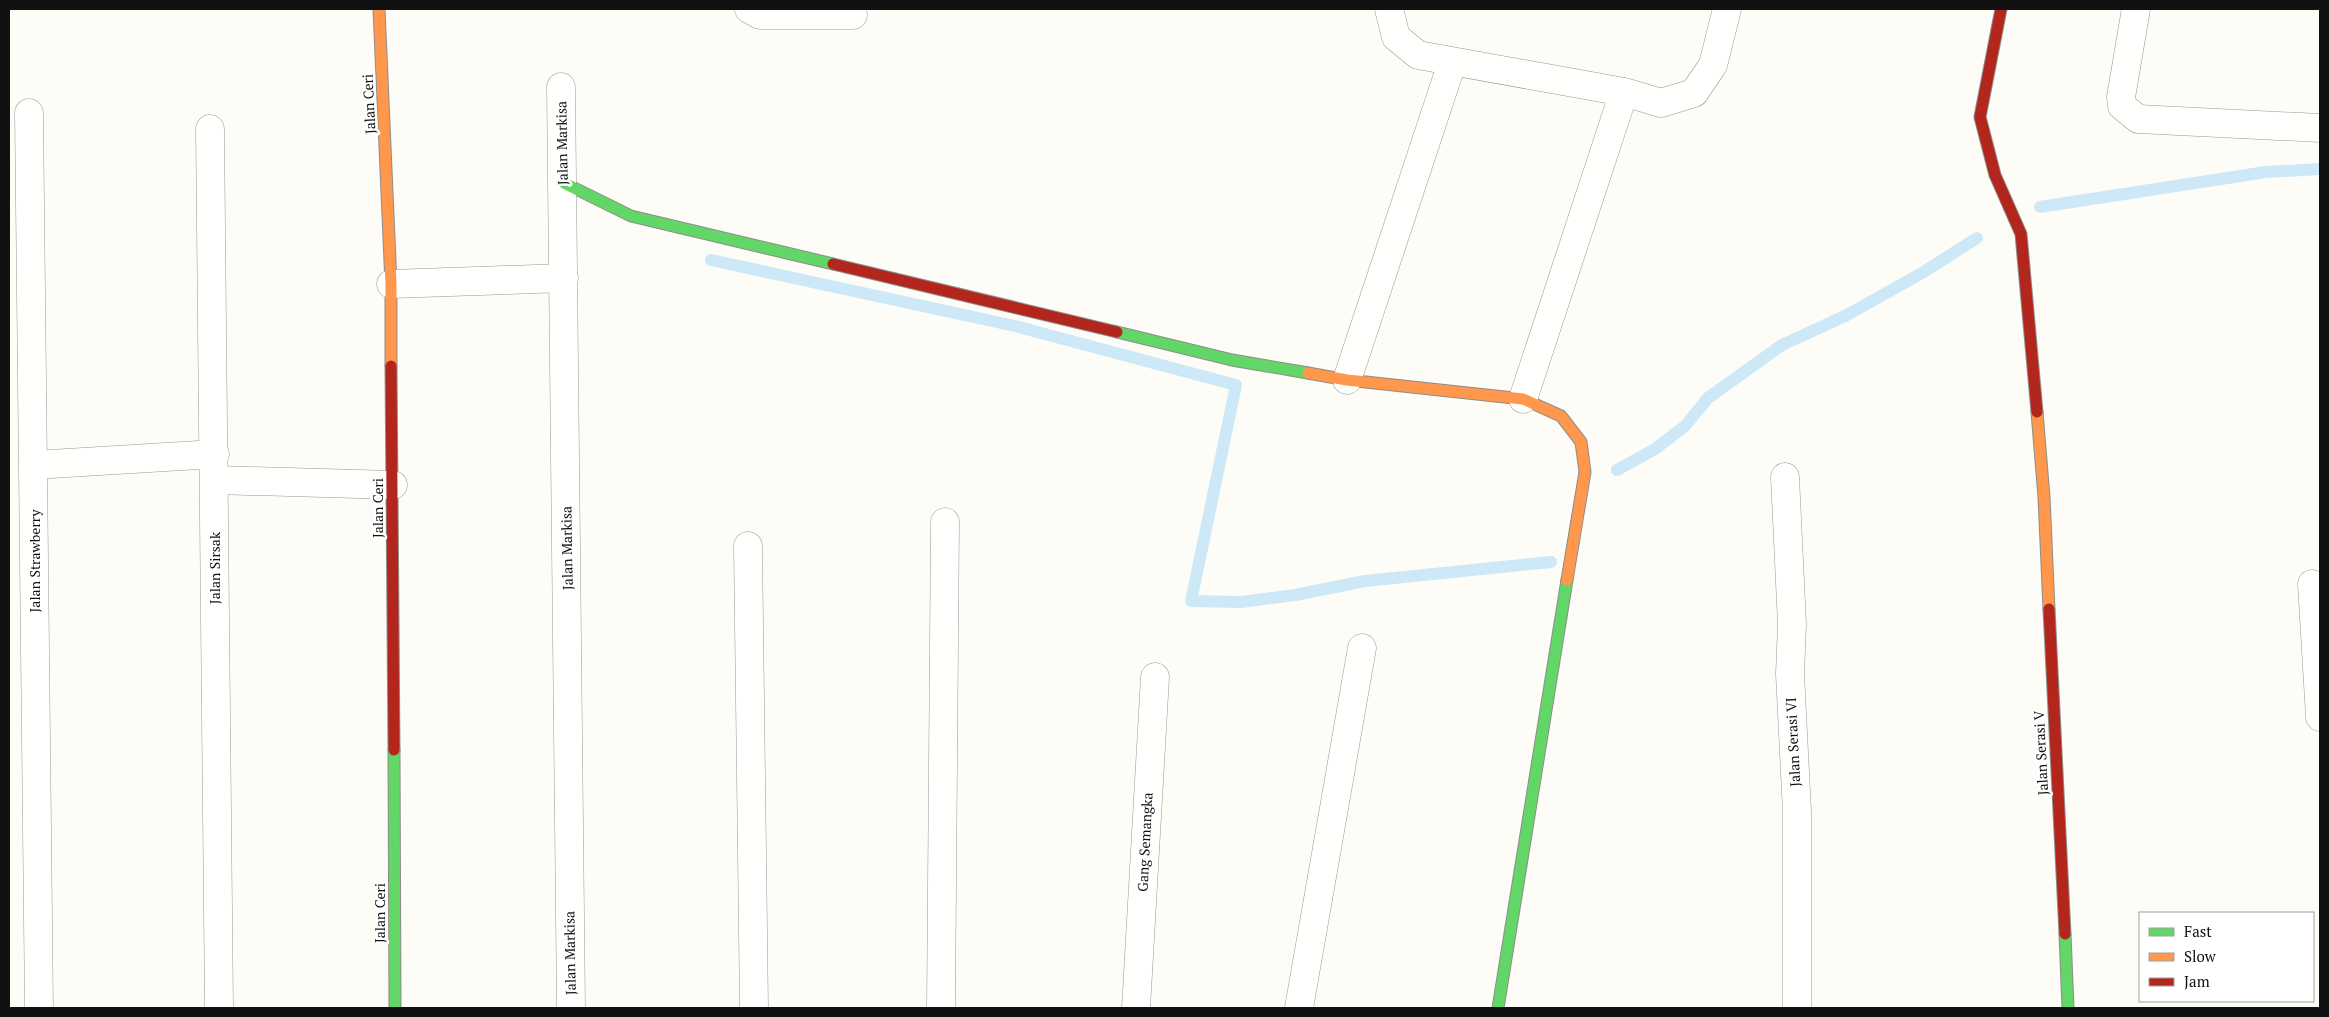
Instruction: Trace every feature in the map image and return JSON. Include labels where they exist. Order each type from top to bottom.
[{"type":"street","name":"Jalan Ceri","points":[[379,9],[391,284],[395,1008]]},
{"type":"street","points":[[749,9],[760,15],[853,14]]},
{"type":"street","points":[[1389,9],[1396,37],[1418,55],[1452,63],[1624,92],[1661,103],[1694,93],[1713,65],[1727,9]]},
{"type":"street","name":"Jalan Serasi V","points":[[2001,9],[1980,117],[1993,168],[2021,234],[2044,497],[2068,1008]]},
{"type":"street","points":[[2136,9],[2121,97],[2122,106],[2138,119],[2320,128]]},
{"type":"street","points":[[1347,380],[1452,63]]},
{"type":"street","name":"Jalan Markisa","points":[[561,87],[564,183],[571,1008]]},
{"type":"street","points":[[1523,399],[1624,92]]},
{"type":"street","name":"Jalan Strawberry","points":[[29,113],[39,1008]]},
{"type":"street","name":"Jalan Sirsak","points":[[210,129],[215,467],[219,1008]]},
{"type":"street","points":[[564,183],[630,216],[1232,360],[1347,380],[1523,399],[1561,416],[1581,442],[1585,472],[1498,1008]]},
{"type":"street","points":[[391,284],[564,278]]},
{"type":"street","points":[[34,465],[215,467],[393,485]]},
{"type":"street","name":"Jalan Serasi VI","points":[[1786,477],[1792,624],[1790,674],[1797,812],[1797,1008]]},
{"type":"street","points":[[941,1008],[945,522]]},
{"type":"street","points":[[748,546],[754,1008]]},
{"type":"street","points":[[2312,584],[2320,717]]},
{"type":"street","points":[[1299,1008],[1362,648]]},
{"type":"street","name":"Gang Semangka","points":[[1136,1008],[1155,677]]},
{"type":"waterway","points":[[2040,207],[2266,172],[2320,169]]},
{"type":"waterway","points":[[1617,470],[1655,449],[1685,426],[1708,398],[1782,345],[1847,315],[1922,273],[1977,238]]},
{"type":"waterway","points":[[711,260],[1015,326],[1236,385],[1191,601],[1241,602],[1295,595],[1365,581],[1551,562]]},
{"type":"traffic: fast","points":[[564,183],[631,216],[833,264]]},
{"type":"traffic: fast","points":[[1117,332],[1232,360],[1308,373]]},
{"type":"traffic: fast","points":[[1498,1008],[1567,580]]},
{"type":"traffic: fast","points":[[394,750],[395,1008]]},
{"type":"traffic: fast","points":[[2065,934],[2068,1008]]},
{"type":"traffic: slow","points":[[379,9],[391,284],[391,366]]},
{"type":"traffic: slow","points":[[1308,373],[1347,380],[1523,399],[1561,416],[1581,442],[1585,472],[1567,580]]},
{"type":"traffic: slow","points":[[2037,412],[2044,497],[2049,609]]},
{"type":"traffic: jam","points":[[2001,9],[1980,117],[1995,175],[2021,234],[2037,412]]},
{"type":"traffic: jam","points":[[833,264],[1117,332]]},
{"type":"traffic: jam","points":[[391,366],[394,750]]},
{"type":"traffic: jam","points":[[2049,609],[2065,934]]}]
